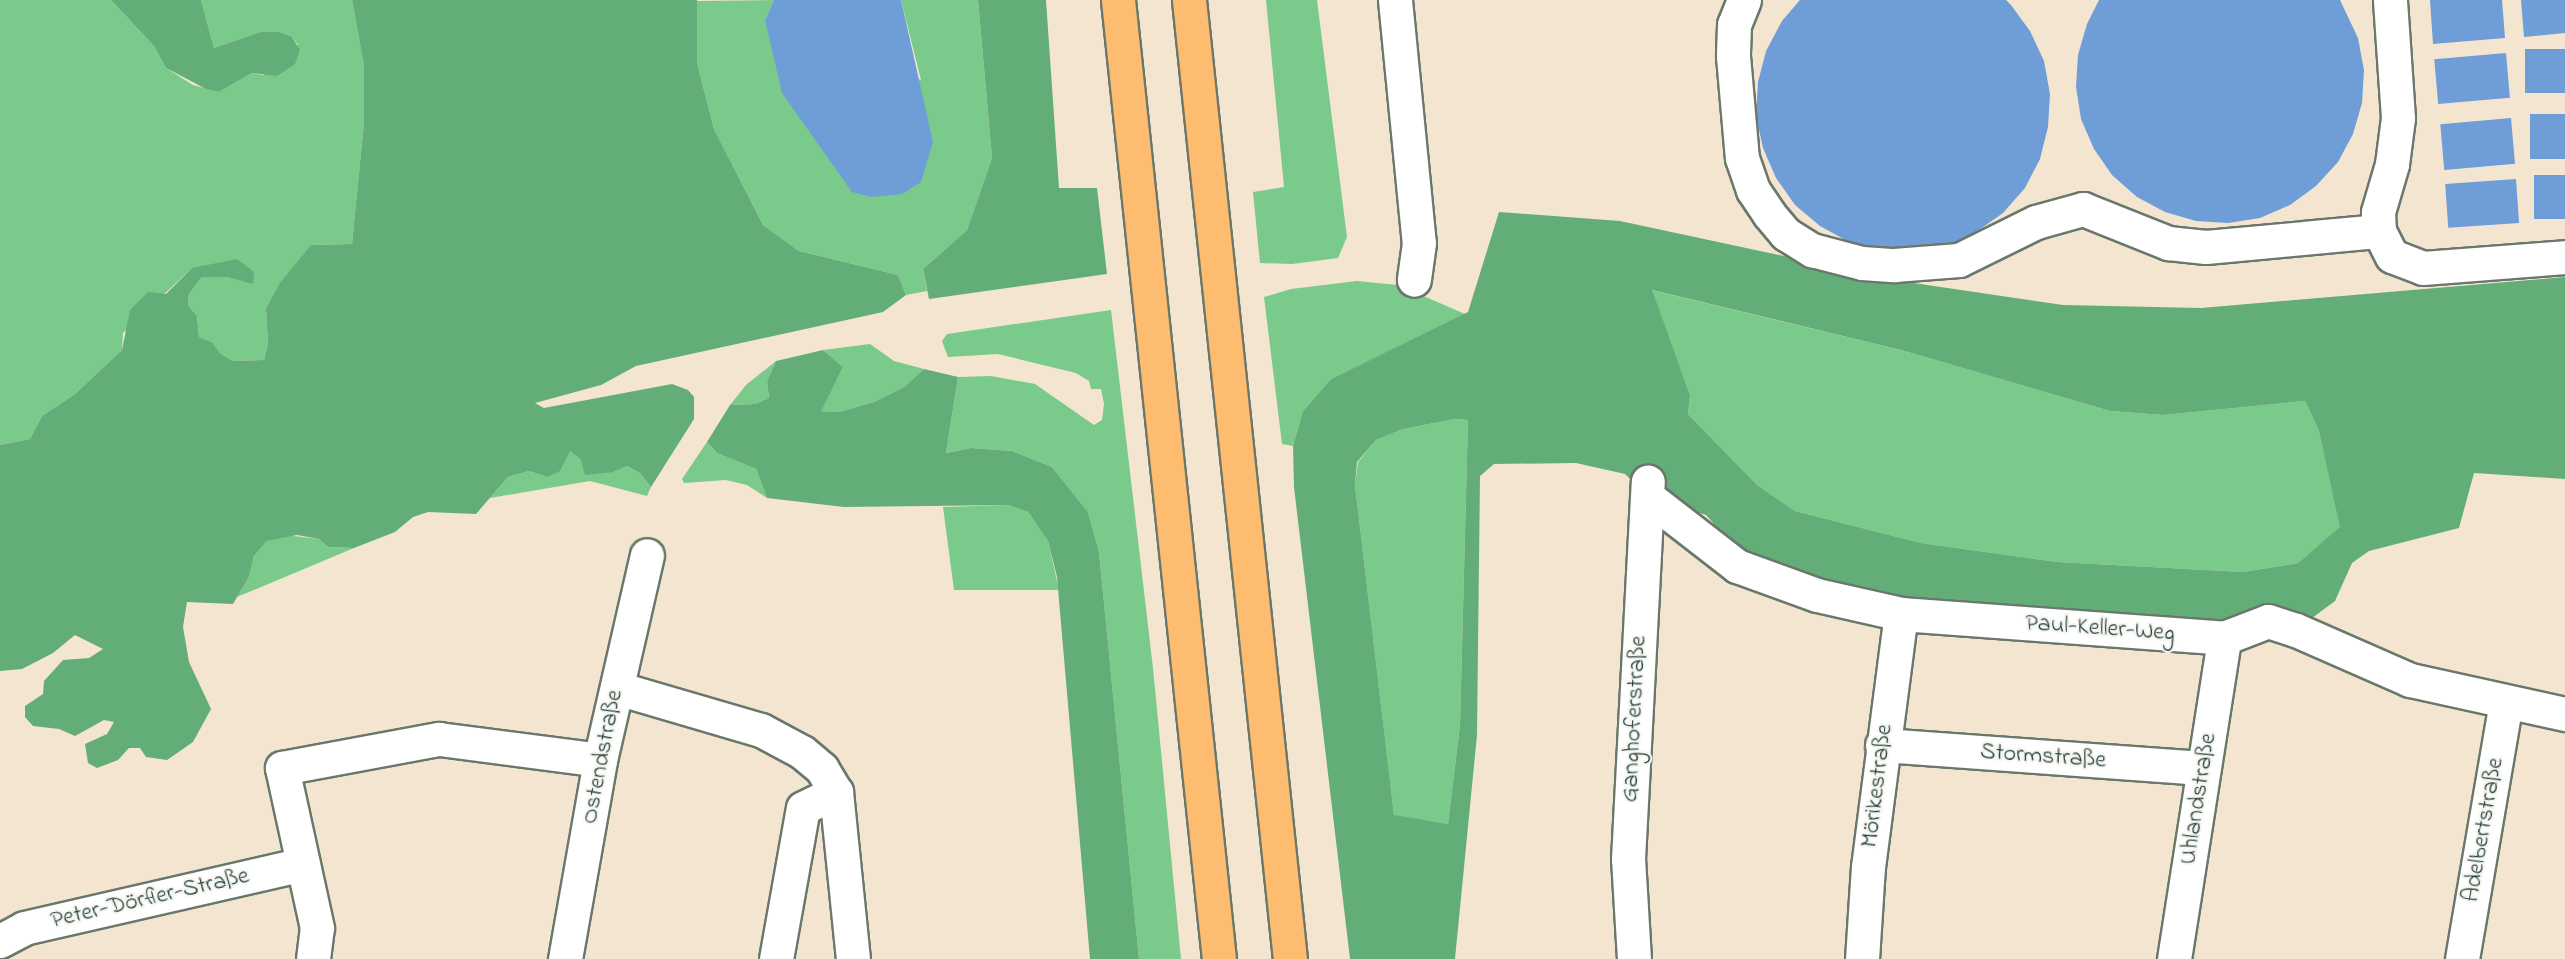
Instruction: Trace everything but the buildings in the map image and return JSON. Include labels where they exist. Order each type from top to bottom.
[{"type":"highway","points":[[1118,0],[1219,959]]},
{"type":"highway","points":[[1189,0],[1290,959]]},
{"type":"street","points":[[1395,0],[1419,243],[1414,280]]},
{"type":"street","points":[[1744,0],[1734,25],[1733,56],[1742,158],[1753,190],[1769,214],[1786,234],[1812,250],[1862,263],[1894,265],[1959,260],[2036,222],[2083,209],[2168,243],[2206,247],[2379,231]]},
{"type":"street","points":[[2390,0],[2398,118],[2392,164],[2378,212],[2379,231],[2392,256],[2423,268],[2565,257]]},
{"type":"street","name":"Paul-Keller-Weg","points":[[1648,488],[1737,566],[1818,595],[1901,614],[2224,638],[2268,621],[2296,630],[2386,672],[2565,714]]},
{"type":"street","name":"Ganghoferstraße","points":[[1634,959],[1628,859],[1648,488]]},
{"type":"street","name":"Ostendstraße","points":[[565,959],[600,760],[647,555]]},
{"type":"street","name":"Mörikestraße","points":[[1862,959],[1882,745],[1901,614]]},
{"type":"street","name":"Uhlandstraße","points":[[2174,959],[2224,638]]},
{"type":"street","points":[[617,688],[783,740],[822,769],[836,792],[853,959]]},
{"type":"street","name":"Adelbertstraße","points":[[2462,959],[2506,702]]},
{"type":"street","points":[[313,959],[317,928],[282,768],[439,739],[600,760]]},
{"type":"street","name":"Stormstraße","points":[[1882,745],[2204,768]]},
{"type":"street","points":[[776,959],[803,808],[836,792]]},
{"type":"street","name":"Peter-Dörfler-Straße","points":[[0,941],[24,928],[303,864]]},
{"type":"green space","points":[[0,0],[111,0],[154,46],[166,68],[193,85],[219,92],[252,73],[263,75],[298,45],[292,37],[260,32],[214,48],[201,0],[352,0],[364,64],[364,122],[352,244],[311,245],[297,263],[266,309],[268,346],[264,360],[231,361],[220,353],[212,342],[199,337],[197,316],[188,305],[189,294],[202,277],[227,277],[253,283],[192,268],[123,333],[122,350],[75,394],[42,416],[30,439],[0,445]]},
{"type":"green space","points":[[111,0],[201,0],[214,48],[260,32],[278,32],[292,37],[300,50],[295,64],[277,76],[252,73],[219,92],[206,89],[166,68],[154,46]]},
{"type":"green space","points":[[352,0],[697,0],[697,63],[714,129],[763,225],[799,251],[898,275],[906,295],[883,312],[636,366],[601,385],[535,403],[544,408],[672,384],[688,390],[694,397],[694,419],[651,487],[640,473],[627,466],[614,472],[585,475],[581,460],[570,451],[560,471],[547,477],[529,471],[508,477],[476,514],[428,512],[413,517],[395,532],[354,548],[328,547],[319,539],[297,535],[267,541],[254,556],[249,577],[233,604],[187,602],[183,627],[189,662],[211,709],[193,742],[167,760],[146,757],[140,748],[129,748],[118,760],[97,768],[88,763],[85,744],[107,734],[114,722],[104,720],[75,736],[59,729],[33,726],[25,717],[25,706],[43,694],[44,681],[63,660],[89,658],[103,649],[75,635],[53,653],[22,669],[0,671],[0,445],[30,439],[42,416],[75,394],[122,350],[130,310],[148,292],[166,294],[192,268],[237,259],[254,272],[253,284],[227,277],[202,277],[189,294],[188,305],[197,316],[199,337],[212,342],[220,353],[232,361],[264,360],[268,345],[266,309],[280,283],[311,245],[352,244],[364,122],[364,65]]},
{"type":"green space","points":[[774,0],[765,20],[921,80],[901,0],[978,0],[992,158],[967,230],[923,269],[927,291],[906,295],[898,275],[799,251],[763,225],[714,129],[697,63],[696,1]]},
{"type":"green space","points":[[978,0],[1046,0],[1059,188],[1097,188],[1107,274],[929,299],[923,269],[967,230],[992,158]]},
{"type":"green space","points":[[1266,0],[1317,0],[1347,237],[1338,258],[1292,264],[1260,263],[1253,192],[1284,187]]},
{"type":"green space","points":[[1499,212],[1620,221],[1900,281],[2063,305],[2201,308],[2565,277],[2565,479],[2474,473],[2459,528],[2369,551],[2352,563],[2335,601],[2296,630],[2224,638],[1901,614],[1743,556],[1706,515],[1648,497],[1625,474],[1576,463],[1494,464],[1480,476],[1477,735],[1455,959],[1350,959],[1294,487],[1293,446],[1303,411],[1331,379],[1468,312]],"holes":[[[1652,290],[1901,350],[2110,411],[2163,415],[2305,401],[2319,431],[2340,527],[2298,563],[2243,572],[2057,562],[1921,543],[1795,511],[1757,485],[1688,414],[1690,395]],[[1455,419],[1468,420],[1460,725],[1448,824],[1394,815],[1355,485],[1357,462],[1376,440],[1403,429]]]},
{"type":"green space","points":[[1357,281],[1398,285],[1465,314],[1331,379],[1303,411],[1293,446],[1282,444],[1264,297],[1291,289]]},
{"type":"green space","points":[[1651,290],[1901,350],[2110,411],[2163,415],[2305,401],[2319,431],[2341,527],[2298,563],[2243,572],[2057,562],[1921,543],[1795,511],[1757,485],[1688,414],[1690,395]]},
{"type":"green space","points":[[1111,310],[1153,668],[1181,959],[1139,959],[1099,552],[1088,512],[1052,467],[1012,451],[971,448],[946,453],[958,377],[991,376],[1035,384],[1094,425],[1102,420],[1104,404],[1101,389],[1091,389],[1089,381],[1076,373],[998,354],[948,357],[942,341],[947,334]]},
{"type":"green space","points":[[870,344],[894,361],[924,369],[904,387],[874,402],[839,412],[820,411],[843,367],[823,350]]},
{"type":"green space","points":[[823,350],[843,367],[821,411],[839,412],[874,402],[904,387],[924,369],[958,377],[946,453],[971,448],[1012,451],[1052,467],[1088,512],[1099,552],[1139,959],[1090,959],[1057,577],[1048,541],[1028,512],[1008,505],[844,507],[767,498],[756,469],[717,453],[707,442],[730,405],[755,404],[769,398],[767,381],[776,361]]},
{"type":"green space","points":[[776,361],[767,381],[769,398],[755,404],[730,405],[746,385]]},
{"type":"green space","points":[[1455,419],[1468,420],[1460,725],[1448,824],[1394,816],[1355,485],[1358,462],[1376,440],[1403,429]]},
{"type":"green space","points":[[707,442],[717,453],[756,469],[767,498],[747,485],[726,480],[684,483],[682,479]]},
{"type":"green space","points":[[570,451],[581,460],[614,472],[627,466],[640,473],[651,487],[647,496],[590,481],[490,498],[508,477],[529,471],[547,477]]},
{"type":"green space","points":[[1008,505],[1028,512],[1048,541],[1059,590],[954,590],[943,507]]},
{"type":"green space","points":[[285,535],[319,539],[328,547],[354,548],[237,597],[249,577],[254,556],[267,541]]},
{"type":"water","points":[[774,0],[901,0],[933,142],[921,182],[902,194],[871,197],[852,192],[782,93],[765,20]]},
{"type":"water","points":[[1800,0],[2006,0],[2011,5],[2030,31],[2044,61],[2050,94],[2048,127],[2040,159],[2025,188],[2003,213],[1976,232],[1947,246],[1881,250],[1849,242],[1820,226],[1795,205],[1776,178],[1763,148],[1756,116],[1758,82],[1766,51],[1782,21]]},
{"type":"water","points":[[2099,0],[2340,0],[2358,38],[2364,70],[2362,103],[2353,134],[2338,162],[2316,186],[2290,205],[2260,218],[2228,223],[2196,221],[2165,212],[2137,197],[2112,175],[2094,149],[2081,119],[2076,87],[2078,55],[2087,24]]},
{"type":"water","points":[[2430,0],[2502,0],[2505,38],[2433,44]]},
{"type":"water","points":[[2521,0],[2565,0],[2565,33],[2524,37]]},
{"type":"water","points":[[2525,49],[2565,49],[2565,93],[2525,93]]},
{"type":"water","points":[[2506,53],[2510,98],[2438,104],[2434,59]]},
{"type":"water","points":[[2530,114],[2565,114],[2565,159],[2530,159]]},
{"type":"water","points":[[2511,118],[2515,164],[2444,170],[2440,124]]},
{"type":"water","points":[[2534,175],[2565,175],[2565,219],[2534,219]]},
{"type":"water","points":[[2516,179],[2519,223],[2448,228],[2445,184]]}]
